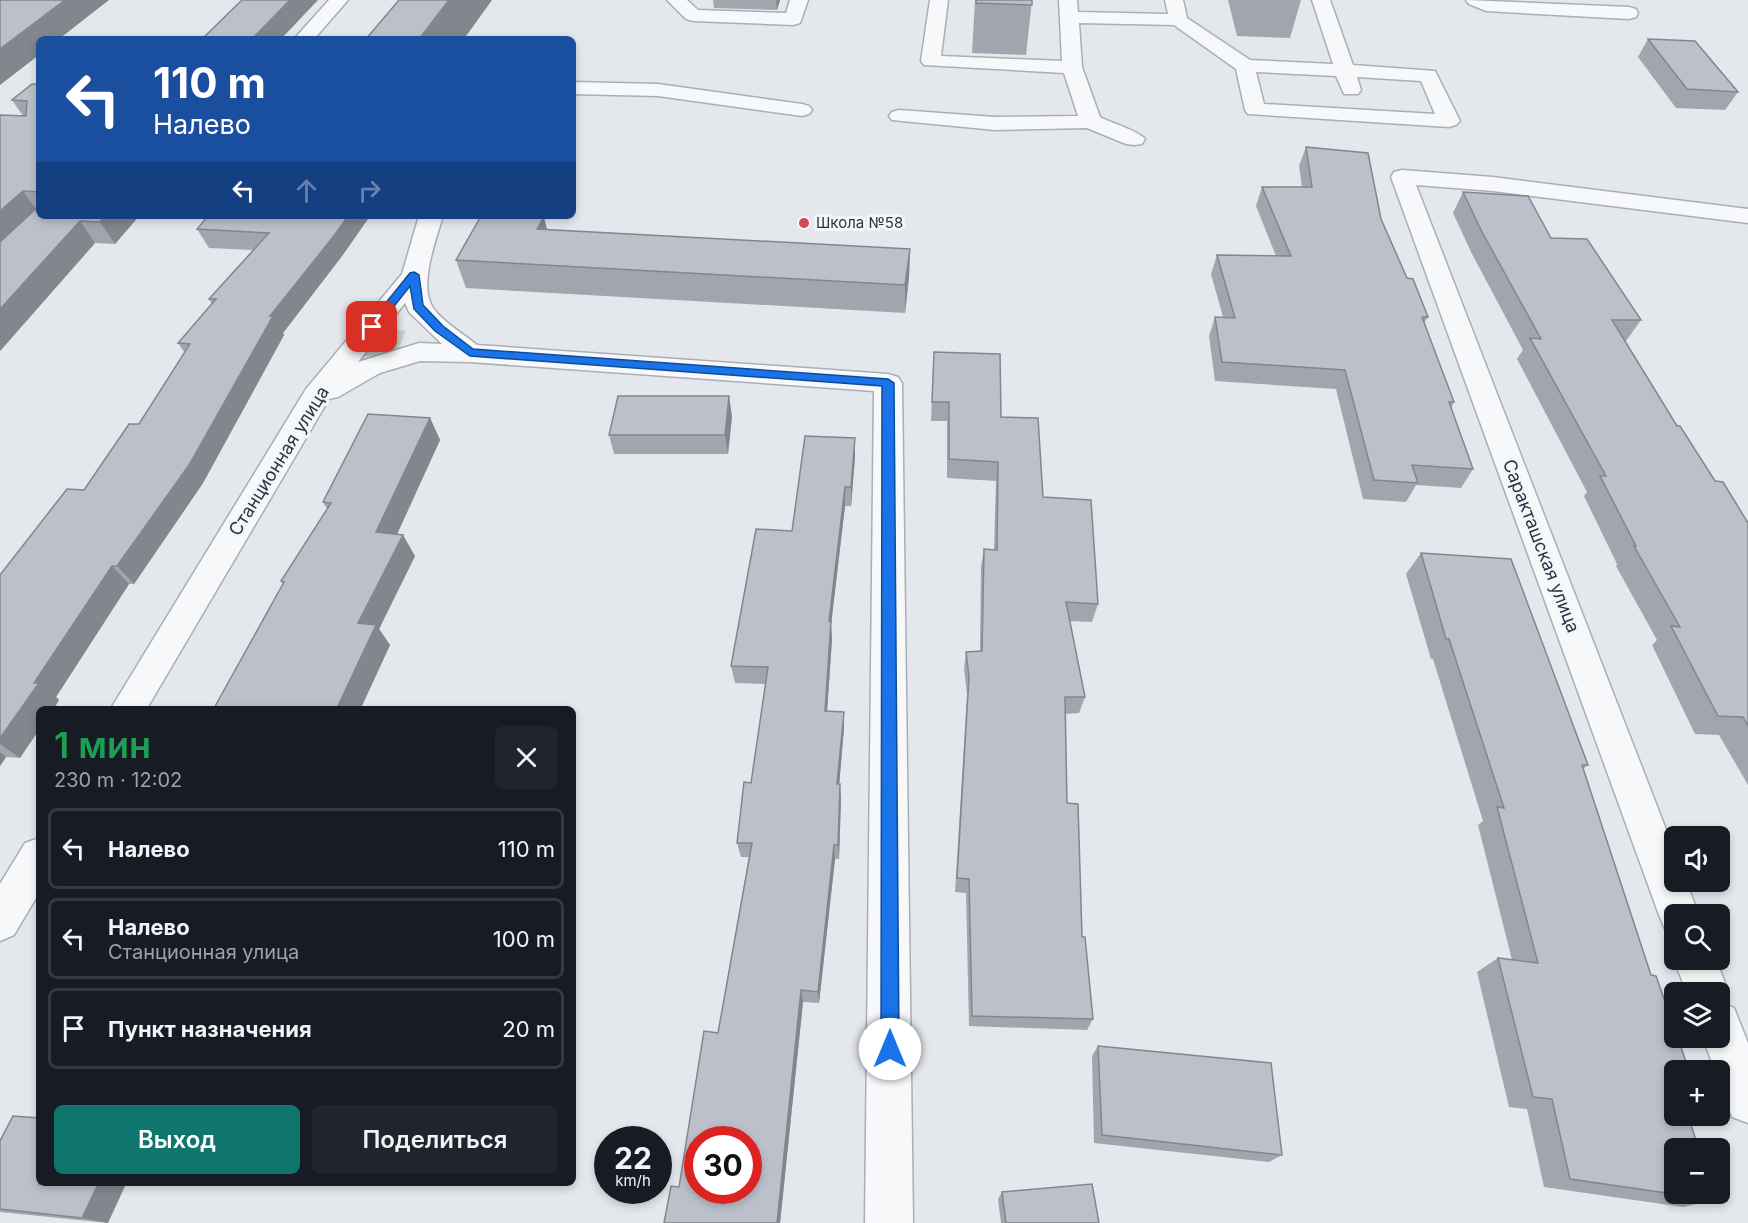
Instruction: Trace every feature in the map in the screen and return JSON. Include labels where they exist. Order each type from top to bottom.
[{"type":"street","points":[[307,36],[339,0]]},
{"type":"street","points":[[676,0],[693,15],[793,19],[799,0]]},
{"type":"street","points":[[939,0],[932,61],[1072,67]]},
{"type":"street","points":[[1174,0],[1178,20]]},
{"type":"street","points":[[1322,0],[1359,116]]},
{"type":"street","points":[[1475,0],[1486,6],[1629,13]]},
{"type":"street","points":[[1091,121],[1072,67],[1069,8],[1178,20],[1245,66],[1428,75],[1449,121],[1255,110],[1245,66]]},
{"type":"street","points":[[576,88],[658,90],[802,110]]},
{"type":"street","points":[[899,116],[1004,125],[1053,125],[1091,121],[1107,130],[1134,139]]},
{"type":"street","name":"Саракташская улица","points":[[1674,904],[1402,177],[1493,184],[1748,216]]},
{"type":"street","name":"Станционная улица","points":[[129,706],[316,396],[414,275],[430,219]]},
{"type":"street","points":[[414,275],[418,306],[439,328],[470,352]]},
{"type":"street","points":[[316,396],[370,367],[418,351],[470,352],[888,383],[889,1223]]},
{"type":"street","points":[[0,921],[36,861]]},
{"type":"street","points":[[1728,1048],[1748,1101]]},
{"type":"green space","points":[[382,328],[406,331],[395,356],[364,356]]},
{"type":"building","points":[[0,0],[65,0],[0,49]]},
{"type":"building","points":[[242,0],[290,0],[255,36],[205,36]]},
{"type":"building","points":[[399,0],[449,0],[421,36],[369,36]]},
{"type":"building","points":[[976,0],[1032,0],[1032,5],[976,3]]},
{"type":"building","points":[[1648,39],[1695,41],[1738,92],[1687,89]]},
{"type":"building","points":[[32,84],[36,84],[36,192],[23,191],[0,211],[0,115],[26,116],[27,101],[12,100]]},
{"type":"building","points":[[1306,147],[1368,153],[1381,219],[1407,278],[1413,279],[1428,317],[1422,317],[1454,402],[1449,402],[1473,469],[1412,465],[1418,483],[1374,480],[1345,370],[1222,362],[1215,317],[1235,318],[1217,255],[1291,256],[1262,187],[1312,187]]},
{"type":"building","points":[[1463,192],[1528,196],[1551,238],[1587,239],[1641,320],[1612,320],[1677,426],[1680,426],[1715,481],[1723,482],[1748,523],[1748,726],[1743,717],[1718,716],[1671,626],[1680,627],[1634,546],[1636,546],[1600,476],[1606,476],[1530,338],[1541,339],[1482,232]]},
{"type":"building","points":[[36,209],[36,219],[102,219],[100,222],[80,221],[0,309],[0,242]]},
{"type":"building","points":[[205,219],[346,219],[270,316],[273,316],[189,465],[117,566],[112,566],[34,683],[39,683],[0,738],[0,575],[67,489],[84,490],[129,424],[139,424],[190,344],[178,343],[216,299],[209,299],[269,233],[197,229]]},
{"type":"building","points":[[479,219],[543,219],[537,229],[910,249],[905,285],[456,260]]},
{"type":"building","points":[[934,352],[1000,354],[1001,417],[1038,418],[1043,497],[1091,500],[1098,604],[1066,602],[1085,697],[1065,697],[1067,803],[1078,804],[1082,937],[1085,937],[1093,1019],[972,1016],[969,879],[957,878],[969,677],[966,652],[982,651],[984,549],[997,550],[998,462],[949,459],[949,402],[932,402]]},
{"type":"building","points":[[618,396],[729,396],[725,435],[609,435]]},
{"type":"building","points":[[368,414],[430,418],[376,532],[403,535],[358,623],[376,625],[338,706],[215,706],[284,582],[281,581],[331,503],[323,502]]},
{"type":"building","points":[[805,436],[855,438],[851,487],[845,487],[829,621],[831,621],[825,711],[844,712],[837,784],[840,784],[838,845],[834,845],[818,992],[801,990],[777,1223],[664,1223],[668,1204],[672,1204],[672,1186],[679,1187],[684,1156],[684,1204],[762,1204],[762,1126],[689,1126],[704,1031],[718,1033],[752,843],[737,843],[744,782],[751,783],[768,667],[731,666],[756,529],[792,531]]},
{"type":"building","points":[[1421,553],[1511,559],[1588,765],[1582,765],[1651,975],[1656,976],[1664,999],[1664,1048],[1681,1048],[1685,1060],[1664,1060],[1664,1126],[1691,1126],[1695,1138],[1664,1138],[1664,1193],[1570,1179],[1552,1099],[1533,1097],[1498,958],[1538,963],[1497,807],[1504,808],[1449,639],[1446,639]]},
{"type":"building","points":[[1098,1046],[1271,1063],[1282,1155],[1102,1135]]},
{"type":"building","points":[[13,1116],[36,1118],[36,1186],[97,1186],[82,1218],[0,1209],[0,1141]]},
{"type":"building","points":[[1092,1184],[1099,1223],[1006,1223],[1002,1192]]},
{"type":"place","name":"Школа №58","points":[[804,223]]},
{"type":"route","points":[[372,327],[414,275],[418,306],[439,328],[470,352],[888,383],[890,1049]]}]
